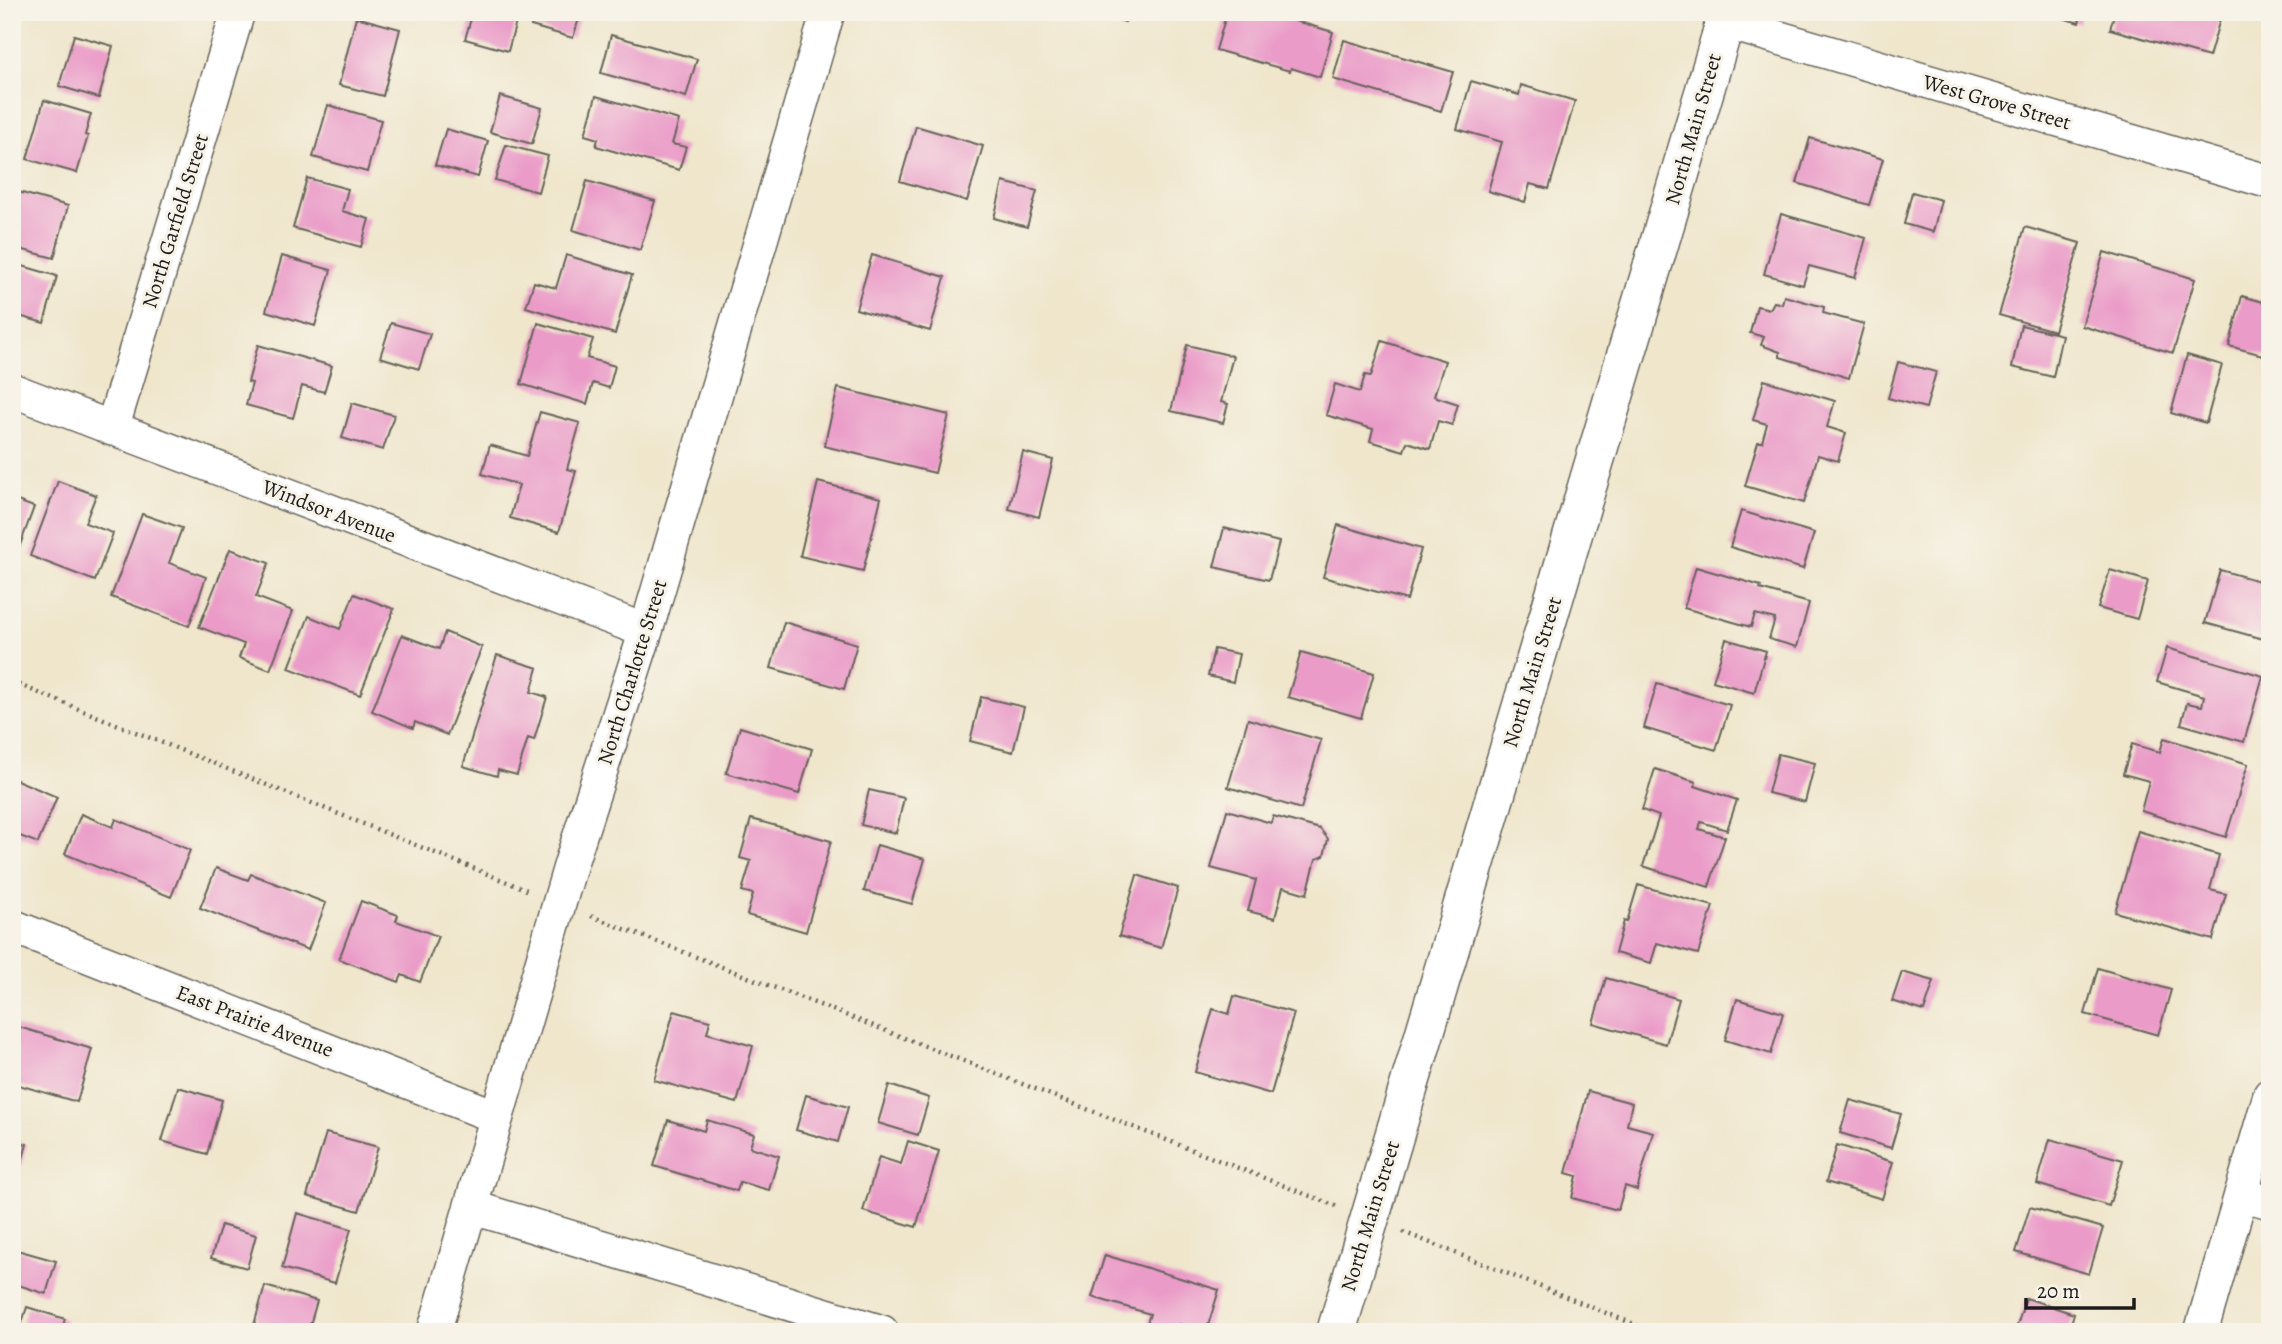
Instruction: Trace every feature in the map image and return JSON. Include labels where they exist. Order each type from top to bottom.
[{"type":"street","name":"North Garfield Street","points":[[112,429],[238,12]]},
{"type":"street","name":"North Charlotte Street","points":[[434,1332],[571,863],[646,631],[828,12]]},
{"type":"street","name":"West Grove Street","points":[[1726,17],[2270,182]]},
{"type":"street","name":"North Main Street","points":[[1336,1332],[1726,17]]},
{"type":"street","name":"Windsor Avenue","points":[[12,390],[646,631]]},
{"type":"street","name":"East Prairie Avenue","points":[[12,926],[497,1117]]},
{"type":"street","points":[[2202,1332],[2256,1198],[2270,1095]]},
{"type":"street","points":[[471,1207],[882,1332]]},
{"type":"path","points":[[12,682],[533,892]]},
{"type":"path","points":[[593,917],[1344,1209]]},
{"type":"path","points":[[1398,1231],[1654,1332]]},
{"type":"building","points":[[473,12],[509,12],[518,15],[508,51],[465,39]]},
{"type":"building","points":[[535,12],[581,12],[573,38],[531,26]]},
{"type":"building","points":[[1093,12],[1128,12],[1125,22]]},
{"type":"building","points":[[1227,12],[1264,12],[1333,32],[1320,77],[1216,50]]},
{"type":"building","points":[[2043,12],[2082,12],[2079,23]]},
{"type":"building","points":[[2115,12],[2222,12],[2209,57],[2110,29]]},
{"type":"building","points":[[356,17],[400,29],[383,96],[339,85]]},
{"type":"building","points":[[74,35],[113,46],[99,98],[59,86]]},
{"type":"building","points":[[611,35],[697,59],[686,97],[601,73]]},
{"type":"building","points":[[1344,40],[1453,72],[1441,111],[1333,79]]},
{"type":"building","points":[[1471,81],[1519,95],[1521,85],[1575,101],[1549,189],[1530,184],[1525,202],[1488,191],[1502,142],[1457,129]]},
{"type":"building","points":[[500,96],[542,108],[532,144],[490,132]]},
{"type":"building","points":[[596,96],[679,120],[672,144],[686,147],[679,170],[596,146],[598,139],[585,135]]},
{"type":"building","points":[[44,100],[91,114],[85,135],[88,136],[77,173],[27,159]]},
{"type":"building","points":[[328,105],[381,120],[367,172],[313,157]]},
{"type":"building","points":[[916,126],[983,146],[967,201],[900,181]]},
{"type":"building","points":[[446,129],[488,141],[478,177],[435,165]]},
{"type":"building","points":[[1810,138],[1883,159],[1869,205],[1797,183]]},
{"type":"building","points":[[506,145],[548,156],[538,192],[495,180]]},
{"type":"building","points":[[307,178],[348,189],[342,211],[369,219],[361,247],[293,228]]},
{"type":"building","points":[[587,181],[655,201],[640,250],[573,230]]},
{"type":"building","points":[[1003,182],[1037,191],[1027,227],[994,218]]},
{"type":"building","points":[[15,191],[68,206],[54,258],[12,247],[12,201]]},
{"type":"building","points":[[1912,192],[1941,200],[1933,232],[1904,224]]},
{"type":"building","points":[[1781,214],[1866,238],[1855,278],[1809,266],[1803,285],[1764,274]]},
{"type":"building","points":[[2025,227],[2080,243],[2054,331],[1999,315]]},
{"type":"building","points":[[2104,252],[2195,279],[2173,353],[2082,326]]},
{"type":"building","points":[[566,255],[632,275],[615,334],[526,307],[534,282],[556,288]]},
{"type":"building","points":[[872,255],[945,277],[930,331],[856,309]]},
{"type":"building","points":[[282,256],[331,270],[315,326],[266,311]]},
{"type":"building","points":[[12,263],[57,276],[44,323],[12,314]]},
{"type":"building","points":[[1784,296],[1824,307],[1823,313],[1864,324],[1849,378],[1780,357],[1780,352],[1761,345],[1764,337],[1750,333],[1757,306],[1770,309],[1774,302],[1782,304]]},
{"type":"building","points":[[2242,296],[2270,304],[2270,357],[2229,346]]},
{"type":"building","points":[[391,323],[430,334],[419,369],[380,357]]},
{"type":"building","points":[[538,323],[593,339],[587,358],[615,366],[609,388],[593,383],[587,404],[521,384]]},
{"type":"building","points":[[2021,325],[2062,335],[2053,377],[2012,367]]},
{"type":"building","points":[[1382,341],[1445,361],[1434,396],[1458,404],[1452,425],[1438,421],[1430,449],[1407,442],[1404,451],[1370,441],[1373,429],[1326,415],[1335,384],[1360,392],[1365,375],[1371,376]]},
{"type":"building","points":[[258,345],[332,366],[324,392],[302,386],[293,418],[246,405],[252,383],[248,382]]},
{"type":"building","points":[[1187,345],[1233,356],[1221,402],[1228,404],[1223,423],[1171,411]]},
{"type":"building","points":[[2187,355],[2222,365],[2206,423],[2171,413]]},
{"type":"building","points":[[1898,362],[1936,372],[1926,408],[1888,398]]},
{"type":"building","points":[[1764,380],[1835,401],[1827,427],[1846,433],[1838,461],[1818,455],[1804,503],[1745,486],[1758,442],[1762,442],[1767,424],[1753,420]]},
{"type":"building","points":[[838,388],[949,415],[935,473],[824,446]]},
{"type":"building","points":[[352,403],[394,415],[383,450],[342,438]]},
{"type":"building","points":[[540,412],[580,423],[567,469],[576,471],[559,532],[510,518],[519,485],[482,474],[490,445],[527,456]]},
{"type":"building","points":[[1023,452],[1053,460],[1039,517],[1009,509]]},
{"type":"building","points":[[58,481],[96,495],[85,523],[113,533],[95,581],[30,556]]},
{"type":"building","points":[[818,482],[881,498],[863,571],[800,556]]},
{"type":"building","points":[[12,499],[34,507],[16,556],[12,555]]},
{"type":"building","points":[[1741,511],[1814,533],[1803,569],[1730,547]]},
{"type":"building","points":[[142,514],[182,528],[169,563],[206,577],[189,626],[111,597]]},
{"type":"building","points":[[1338,525],[1421,549],[1407,600],[1323,577]]},
{"type":"building","points":[[1224,528],[1279,542],[1269,580],[1214,567]]},
{"type":"building","points":[[230,549],[269,563],[256,597],[293,611],[270,670],[239,658],[244,644],[199,627]]},
{"type":"building","points":[[1696,567],[1809,603],[1797,647],[1769,639],[1775,619],[1755,614],[1751,627],[1684,608]]},
{"type":"building","points":[[2110,570],[2148,581],[2137,619],[2098,608]]},
{"type":"building","points":[[2220,570],[2270,584],[2270,641],[2205,623]]},
{"type":"building","points":[[354,594],[394,609],[360,695],[289,668],[309,616],[340,629]]},
{"type":"building","points":[[784,622],[857,644],[844,689],[771,668]]},
{"type":"building","points":[[445,632],[482,647],[447,735],[415,722],[413,728],[372,711],[402,635],[439,649]]},
{"type":"building","points":[[1726,639],[1766,651],[1754,693],[1713,681]]},
{"type":"building","points":[[2167,648],[2263,676],[2244,742],[2181,724],[2187,703],[2202,706],[2204,696],[2157,682]]},
{"type":"building","points":[[1214,649],[1239,654],[1233,682],[1208,676]]},
{"type":"building","points":[[1301,652],[1374,673],[1361,718],[1288,697]]},
{"type":"building","points":[[497,655],[538,668],[531,692],[547,697],[534,740],[528,738],[517,775],[498,770],[497,776],[463,766]]},
{"type":"building","points":[[1657,684],[1730,705],[1716,750],[1644,728]]},
{"type":"building","points":[[981,697],[1024,707],[1013,752],[970,741]]},
{"type":"building","points":[[1248,719],[1321,740],[1301,809],[1228,787]]},
{"type":"building","points":[[740,727],[812,749],[799,794],[726,773]]},
{"type":"building","points":[[2164,738],[2248,764],[2226,837],[2141,811],[2149,781],[2123,774],[2132,744],[2160,752]]},
{"type":"building","points":[[1778,754],[1815,763],[1805,802],[1768,793]]},
{"type":"building","points":[[1655,769],[1696,782],[1695,786],[1737,800],[1727,830],[1701,822],[1699,829],[1725,837],[1709,887],[1643,866],[1659,816],[1642,810]]},
{"type":"building","points":[[12,778],[57,797],[38,843],[12,833]]},
{"type":"building","points":[[869,790],[904,798],[896,833],[861,825]]},
{"type":"building","points":[[1227,810],[1271,823],[1273,816],[1320,829],[1328,839],[1324,856],[1316,859],[1307,894],[1283,887],[1275,918],[1248,911],[1256,880],[1211,868]]},
{"type":"building","points":[[81,814],[113,827],[116,819],[190,850],[171,897],[65,854]]},
{"type":"building","points":[[751,819],[831,841],[806,932],[747,915],[753,894],[742,891],[751,861],[740,858]]},
{"type":"building","points":[[2138,831],[2219,855],[2210,890],[2226,894],[2213,940],[2115,912]]},
{"type":"building","points":[[877,845],[925,859],[912,904],[864,891]]},
{"type":"building","points":[[216,868],[248,880],[251,874],[326,903],[308,950],[200,908]]},
{"type":"building","points":[[1137,875],[1178,888],[1161,948],[1119,936]]},
{"type":"building","points":[[1638,885],[1713,906],[1698,954],[1657,943],[1651,963],[1615,953]]},
{"type":"building","points":[[361,901],[398,915],[396,921],[438,936],[420,982],[402,975],[399,982],[339,959]]},
{"type":"building","points":[[2098,968],[2171,990],[2158,1035],[2085,1014]]},
{"type":"building","points":[[1902,972],[1934,981],[1924,1011],[1892,1001]]},
{"type":"building","points":[[1606,978],[1679,999],[1666,1044],[1593,1023]]},
{"type":"building","points":[[1234,996],[1294,1013],[1271,1094],[1195,1072],[1213,1009],[1229,1014]]},
{"type":"building","points":[[1737,999],[1783,1013],[1771,1054],[1725,1040]]},
{"type":"building","points":[[674,1011],[710,1021],[707,1033],[753,1046],[737,1103],[654,1080]]},
{"type":"building","points":[[12,1025],[92,1049],[77,1102],[12,1083]]},
{"type":"building","points":[[889,1085],[929,1098],[918,1135],[878,1123]]},
{"type":"building","points":[[178,1087],[222,1100],[207,1154],[162,1141]]},
{"type":"building","points":[[1588,1091],[1632,1103],[1627,1125],[1653,1132],[1637,1190],[1625,1186],[1618,1210],[1572,1198],[1577,1176],[1566,1173]]},
{"type":"building","points":[[806,1095],[848,1107],[838,1142],[796,1130]]},
{"type":"building","points":[[1850,1100],[1901,1114],[1891,1148],[1840,1133]]},
{"type":"building","points":[[668,1120],[704,1131],[707,1120],[754,1134],[750,1147],[779,1156],[769,1190],[740,1182],[737,1191],[654,1166]]},
{"type":"building","points":[[326,1133],[378,1147],[359,1211],[307,1196]]},
{"type":"building","points":[[2050,1139],[2123,1160],[2109,1206],[2037,1184]]},
{"type":"building","points":[[12,1140],[27,1144],[13,1194],[12,1194]]},
{"type":"building","points":[[908,1141],[939,1151],[916,1227],[863,1211],[879,1157],[901,1164]]},
{"type":"building","points":[[1837,1145],[1893,1162],[1882,1199],[1826,1182]]},
{"type":"building","points":[[2030,1207],[2103,1228],[2089,1274],[2016,1252]]},
{"type":"building","points":[[297,1213],[351,1229],[335,1283],[282,1268]]},
{"type":"building","points":[[221,1225],[256,1235],[247,1268],[211,1258]]},
{"type":"building","points":[[17,1250],[56,1261],[46,1294],[12,1283],[12,1265]]},
{"type":"building","points":[[1105,1255],[1219,1290],[1206,1332],[1179,1324],[1177,1332],[1145,1329],[1150,1314],[1092,1297]]},
{"type":"building","points":[[265,1286],[317,1301],[308,1332],[252,1332]]},
{"type":"building","points":[[2026,1298],[2074,1314],[2068,1332],[2015,1332]]},
{"type":"building","points":[[27,1307],[65,1319],[61,1332],[19,1332]]}]
